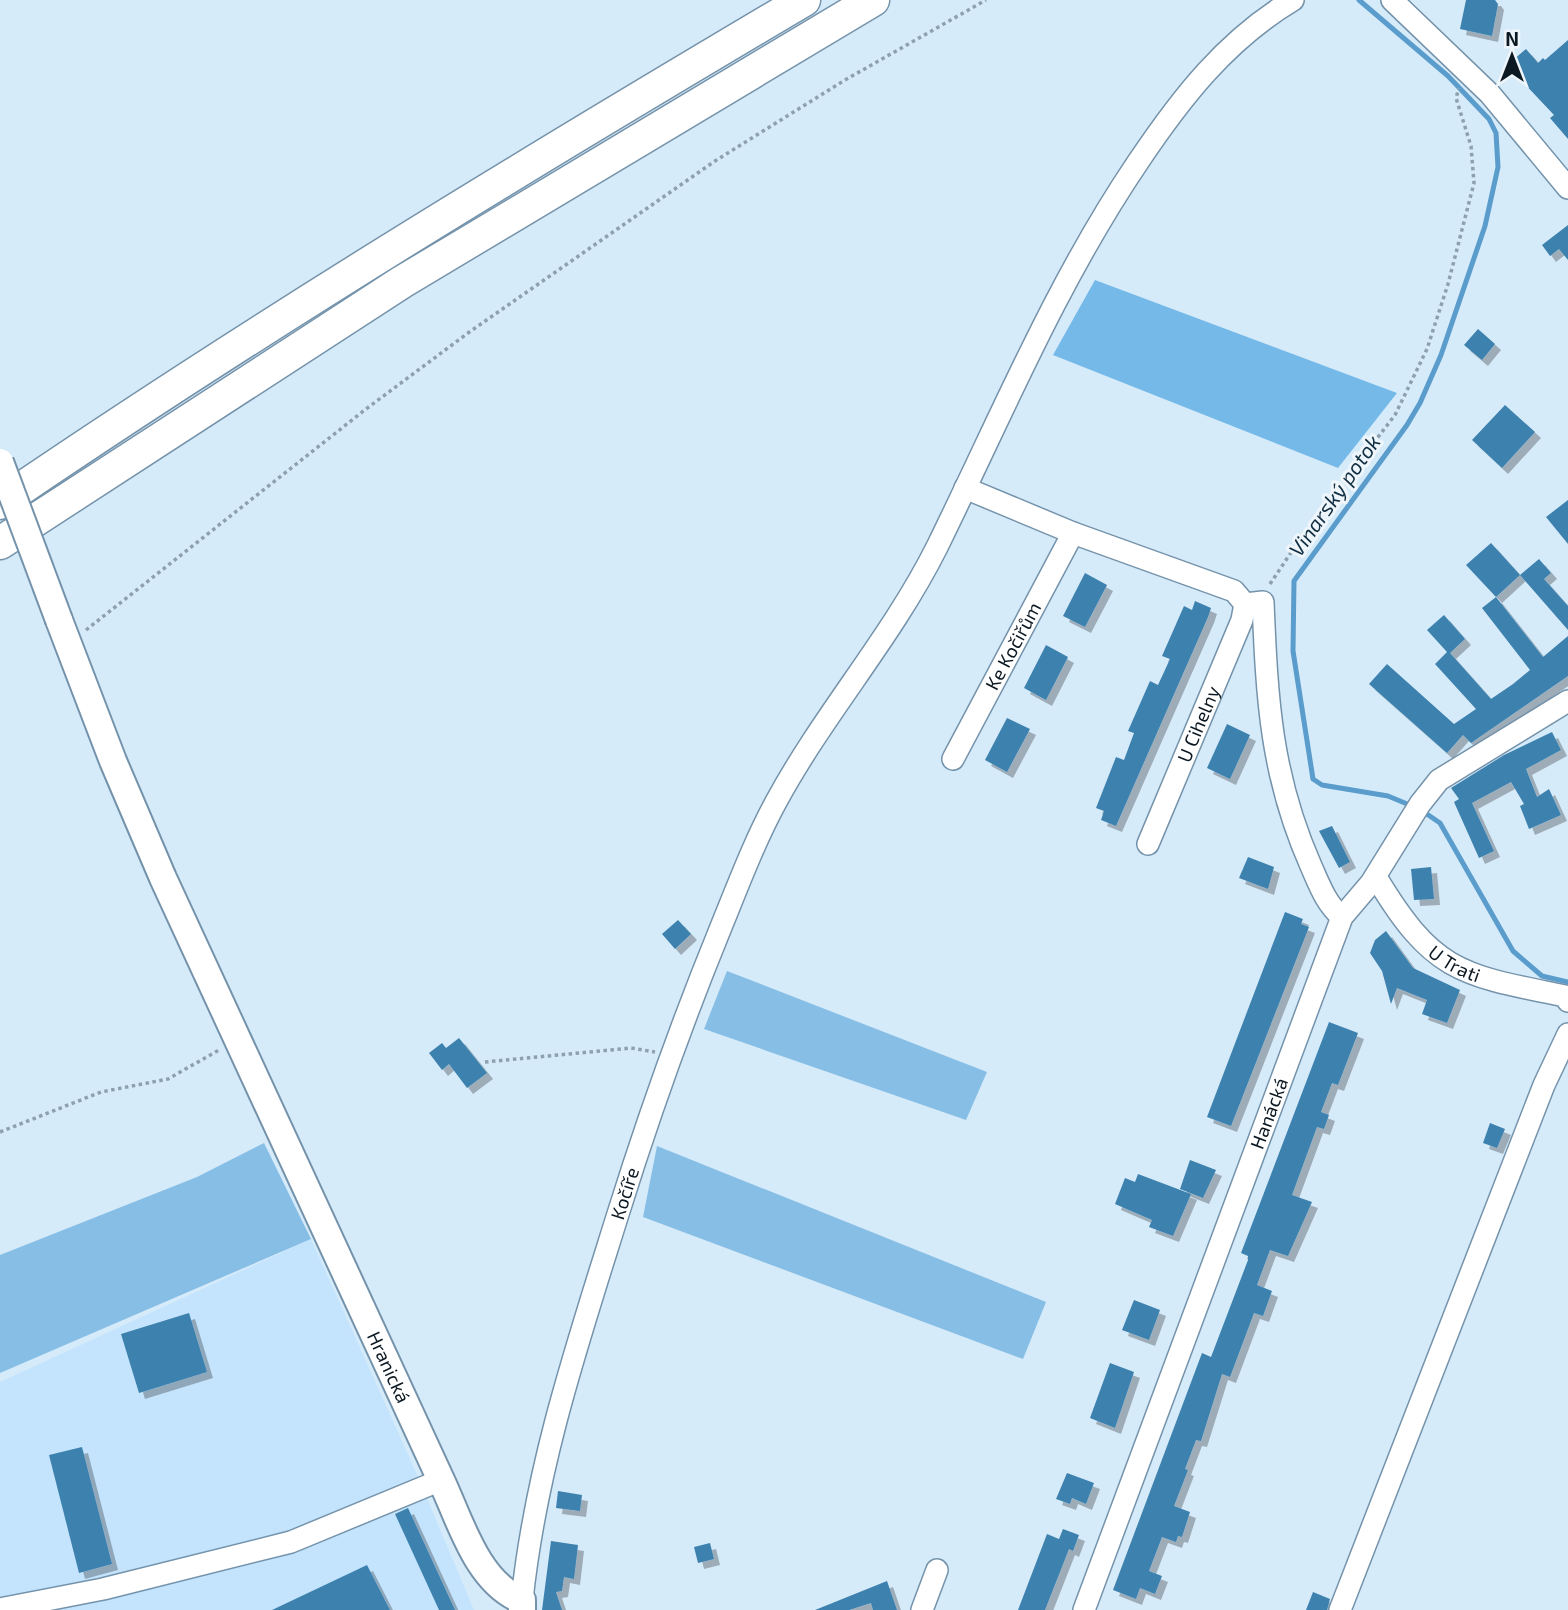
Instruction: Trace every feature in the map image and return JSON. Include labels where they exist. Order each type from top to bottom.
[{"type":"highway","points":[[0,503],[120,421],[359,270],[594,124],[804,0]]},
{"type":"highway","points":[[0,543],[402,282],[873,0]]},
{"type":"main road","name":"Hranická","points":[[0,462],[133,808],[237,1041],[441,1480],[490,1577],[522,1605]]},
{"type":"street","name":"Kočíře","points":[[522,1605],[538,1489],[557,1409],[670,1058],[758,838],[776,801],[893,626],[934,553],[1066,276],[1128,177],[1162,125],[1219,57],[1257,23],[1293,0]]},
{"type":"street","points":[[1392,0],[1481,84],[1568,188]]},
{"type":"street","points":[[965,488],[1073,533],[1234,591],[1254,603],[1278,777],[1296,834],[1321,889],[1342,916]]},
{"type":"street","name":"Ke Kočiřům","points":[[953,759],[1073,533]]},
{"type":"street","name":"U Cihelny","points":[[1148,844],[1242,620],[1254,603]]},
{"type":"street","name":"Hanácká","points":[[1084,1610],[1342,916],[1376,877],[1417,809],[1446,774],[1519,733],[1568,701]]},
{"type":"street","name":"U Trati","points":[[1376,877],[1402,920],[1430,951],[1452,966],[1468,974],[1565,996],[1568,1001]]},
{"type":"street","points":[[1340,1610],[1544,1085],[1568,1034]]},
{"type":"street","points":[[0,1609],[103,1589],[291,1542],[441,1480]]},
{"type":"street","points":[[922,1610],[937,1570]]},
{"type":"path","points":[[64,632],[468,333],[715,161],[845,80],[986,0]]},
{"type":"path","points":[[1254,603],[1395,415],[1427,349],[1448,284],[1474,183],[1475,163],[1456,92]]},
{"type":"path","points":[[0,1132],[101,1092],[168,1079],[237,1041]]},
{"type":"path","points":[[485,1062],[631,1048],[670,1058]]},
{"type":"shaded area","points":[[1095,280],[1397,393],[1338,468],[1053,355]]},
{"type":"shaded area","points":[[727,971],[987,1072],[966,1120],[704,1029]]},
{"type":"shaded area","points":[[264,1143],[311,1239],[0,1373],[0,1255],[197,1177]]},
{"type":"shaded area","points":[[657,1146],[1046,1302],[1023,1359],[643,1217]]},
{"type":"shaded area","points":[[311,1239],[416,1472],[474,1610],[0,1610],[0,1382]]},
{"type":"building","points":[[1466,0],[1495,0],[1498,4],[1492,36],[1460,29]]},
{"type":"building","points":[[1568,40],[1568,139],[1550,118],[1554,115],[1507,65],[1526,49],[1538,63]]},
{"type":"building","points":[[1568,225],[1568,260],[1559,249],[1550,256],[1542,245]]},
{"type":"building","points":[[1478,329],[1495,344],[1482,360],[1464,345]]},
{"type":"building","points":[[1505,405],[1535,432],[1502,468],[1472,440]]},
{"type":"building","points":[[1568,500],[1568,544],[1546,517]]},
{"type":"building","points":[[1491,543],[1520,575],[1496,597],[1466,565]]},
{"type":"building","points":[[1539,559],[1551,573],[1544,579],[1568,606],[1568,630],[1520,575]]},
{"type":"building","points":[[1085,573],[1107,585],[1085,627],[1063,616]]},
{"type":"building","points":[[1496,597],[1543,657],[1568,636],[1568,676],[1471,743],[1463,735],[1447,753],[1369,684],[1387,664],[1454,724],[1476,709],[1435,664],[1447,652],[1427,630],[1444,615],[1465,639],[1450,653],[1491,699],[1513,684],[1530,670],[1482,608]]},
{"type":"building","points":[[1195,601],[1211,608],[1208,617],[1116,826],[1101,820],[1104,811],[1096,808],[1116,757],[1124,760],[1134,733],[1128,731],[1150,681],[1158,685],[1170,659],[1162,656],[1184,606],[1192,610]]},
{"type":"building","points":[[1046,645],[1068,657],[1046,700],[1024,688]]},
{"type":"building","points":[[1007,718],[1030,729],[1007,772],[985,760]]},
{"type":"building","points":[[1227,724],[1250,735],[1230,779],[1207,768]]},
{"type":"building","points":[[1552,732],[1561,750],[1526,769],[1537,797],[1549,789],[1561,815],[1529,829],[1520,806],[1524,804],[1511,782],[1472,803],[1494,851],[1479,858],[1454,802],[1459,799],[1451,788],[1504,755]]},
{"type":"building","points":[[1332,826],[1350,862],[1339,868],[1319,831]]},
{"type":"building","points":[[1248,857],[1274,867],[1268,889],[1239,878]]},
{"type":"building","points":[[1431,867],[1434,899],[1414,900],[1411,869]]},
{"type":"building","points":[[1285,912],[1303,919],[1301,924],[1309,927],[1231,1126],[1207,1117]]},
{"type":"building","points":[[678,920],[691,934],[675,949],[662,934]]},
{"type":"building","points":[[1386,931],[1413,968],[1460,990],[1447,1023],[1422,1014],[1427,1000],[1397,988],[1391,1004],[1382,971],[1370,953],[1375,940]]},
{"type":"building","points":[[1329,1022],[1358,1033],[1338,1085],[1332,1083],[1321,1112],[1329,1115],[1324,1129],[1317,1127],[1292,1195],[1312,1202],[1288,1256],[1270,1250],[1257,1285],[1272,1291],[1263,1316],[1254,1313],[1230,1377],[1222,1374],[1201,1441],[1196,1440],[1185,1469],[1188,1470],[1174,1506],[1190,1512],[1182,1537],[1178,1536],[1176,1542],[1162,1537],[1149,1571],[1162,1576],[1155,1594],[1140,1588],[1136,1599],[1113,1590],[1202,1353],[1211,1357],[1248,1260],[1248,1256],[1241,1253]]},
{"type":"building","points":[[459,1038],[487,1073],[467,1088],[449,1064],[442,1070],[429,1053],[442,1043],[446,1048]]},
{"type":"building","points":[[1490,1123],[1505,1129],[1497,1148],[1483,1143]]},
{"type":"building","points":[[1190,1160],[1216,1170],[1203,1198],[1180,1189]]},
{"type":"building","points":[[1138,1174],[1191,1194],[1173,1236],[1149,1227],[1152,1220],[1115,1204],[1125,1178],[1135,1182]]},
{"type":"building","points":[[1134,1300],[1160,1310],[1149,1340],[1122,1330]]},
{"type":"building","points":[[189,1313],[207,1372],[139,1393],[121,1334]]},
{"type":"building","points":[[1110,1363],[1134,1372],[1115,1428],[1090,1418]]},
{"type":"building","points":[[82,1447],[112,1564],[79,1573],[49,1455]]},
{"type":"building","points":[[1067,1473],[1094,1483],[1086,1504],[1072,1498],[1070,1504],[1056,1499]]},
{"type":"building","points":[[558,1491],[582,1495],[580,1511],[556,1508]]},
{"type":"building","points":[[408,1508],[455,1610],[439,1610],[395,1514]]},
{"type":"building","points":[[1063,1529],[1079,1535],[1073,1551],[1069,1549],[1045,1610],[1018,1610],[1047,1534],[1059,1539]]},
{"type":"building","points":[[551,1541],[578,1545],[574,1579],[564,1577],[562,1591],[556,1592],[562,1610],[542,1610]]},
{"type":"building","points":[[710,1543],[714,1559],[698,1563],[694,1547]]},
{"type":"building","points":[[367,1565],[390,1610],[272,1610]]},
{"type":"building","points":[[887,1581],[897,1610],[873,1610],[871,1603],[849,1610],[815,1610]]},
{"type":"building","points":[[1313,1592],[1330,1599],[1327,1610],[1306,1610]]},
{"type":"waterway","name":"Vinarský potok","points":[[1359,0],[1448,76],[1489,119],[1496,133],[1498,167],[1485,226],[1441,355],[1420,403],[1407,425],[1294,581],[1293,651],[1313,779],[1322,785],[1388,796],[1412,806]]},
{"type":"waterway","name":"Vinarský potok","points":[[1421,810],[1440,823],[1513,951],[1542,976],[1568,982]]}]
